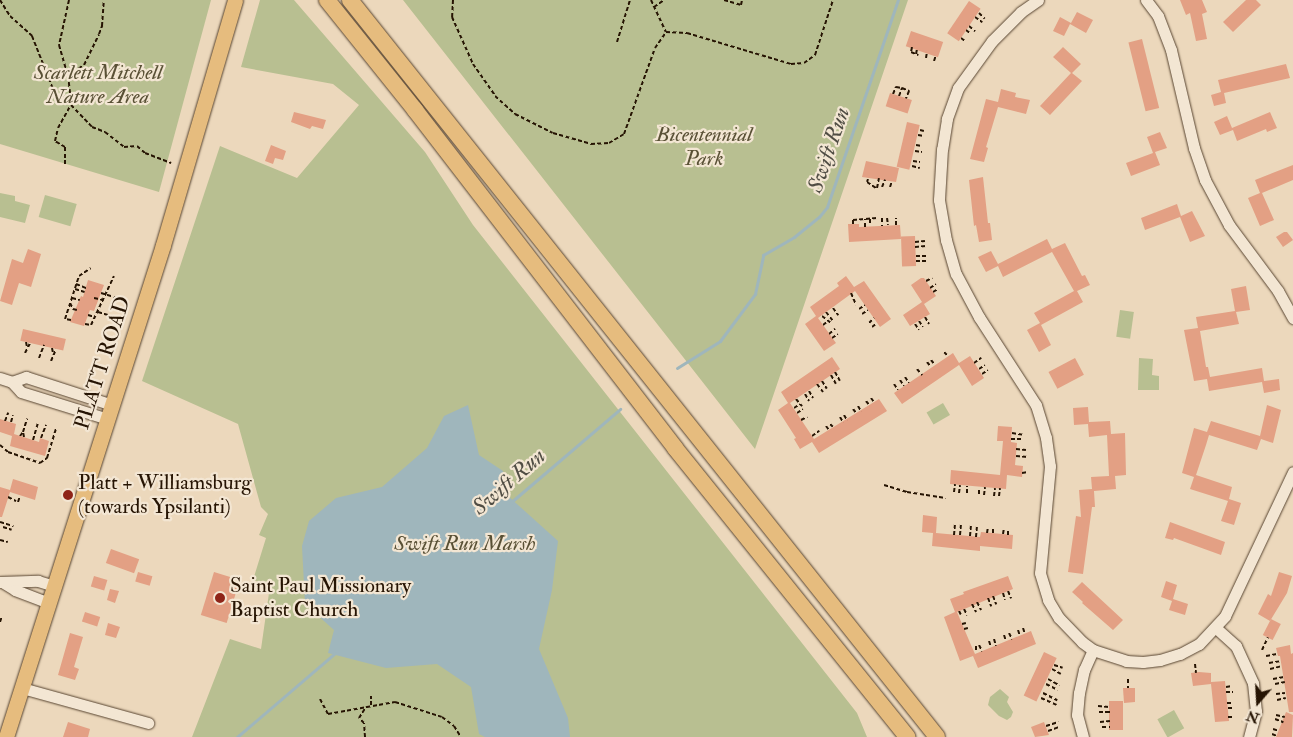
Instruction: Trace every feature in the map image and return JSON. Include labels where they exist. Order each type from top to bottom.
[{"type":"highway","points":[[326,0],[415,110],[675,448],[906,737]]},
{"type":"highway","points":[[350,0],[937,737]]},
{"type":"main road","name":"PLATT ROAD","points":[[6,737],[178,198],[235,0]]},
{"type":"street","points":[[1038,0],[1021,12],[992,41],[958,88],[947,119],[942,149],[939,178],[940,210],[952,263],[963,288],[1036,405],[1046,438],[1050,466],[1040,554],[1043,588],[1059,618],[1082,642],[1093,650],[1126,661],[1160,660],[1180,654],[1199,644],[1216,628],[1233,602],[1293,472]]},
{"type":"street","points":[[1146,0],[1158,16],[1171,50],[1194,148],[1205,180],[1229,225],[1278,291],[1293,318]]},
{"type":"street","points":[[12,382],[26,377],[112,405]]},
{"type":"street","points":[[0,378],[12,382],[21,392],[108,419]]},
{"type":"street","points":[[2,582],[18,580],[38,581],[54,586]]},
{"type":"street","points":[[2,582],[15,590],[49,603]]},
{"type":"street","points":[[1216,628],[1236,646],[1253,683],[1256,711],[1248,737]]},
{"type":"street","points":[[1083,737],[1077,715],[1079,693],[1084,670],[1093,650]]},
{"type":"street","points":[[22,688],[148,723]]},
{"type":"path","points":[[0,0],[10,16],[32,36],[55,94],[71,100]]},
{"type":"path","points":[[65,164],[65,147],[55,140],[58,128],[71,105],[68,76],[59,44],[69,0]]},
{"type":"path","points":[[68,76],[84,65],[99,34],[102,26],[104,0]]},
{"type":"path","points":[[453,0],[452,17],[473,64],[495,96],[515,114],[553,133],[591,144],[609,143],[624,134],[655,48],[666,32]]},
{"type":"path","points":[[617,42],[630,0]]},
{"type":"path","points":[[651,0],[666,32]]},
{"type":"path","points":[[654,7],[664,0]]},
{"type":"path","points":[[724,0],[741,5],[742,0]]},
{"type":"path","points":[[666,32],[687,33],[790,64],[804,63],[815,55],[833,0]]},
{"type":"path","points":[[978,12],[986,18]]},
{"type":"path","points":[[976,17],[982,22]]},
{"type":"path","points":[[969,26],[975,31]]},
{"type":"path","points":[[966,30],[971,34]]},
{"type":"path","points":[[961,38],[965,41]]},
{"type":"path","points":[[912,47],[911,52],[917,55],[917,49]]},
{"type":"path","points":[[926,58],[927,52]]},
{"type":"path","points":[[934,61],[936,55]]},
{"type":"path","points":[[893,94],[896,86],[909,90],[906,98]]},
{"type":"path","points":[[899,96],[902,88]]},
{"type":"path","points":[[71,105],[92,128],[105,132],[124,147],[137,146],[144,153],[171,163]]},
{"type":"path","points":[[918,135],[924,136]]},
{"type":"path","points":[[916,145],[922,146]]},
{"type":"path","points":[[915,150],[922,152]]},
{"type":"path","points":[[913,161],[920,162]]},
{"type":"path","points":[[912,166],[920,168]]},
{"type":"path","points":[[868,179],[867,182],[876,188],[879,178]]},
{"type":"path","points":[[882,187],[885,180]]},
{"type":"path","points":[[890,187],[892,181]]},
{"type":"path","points":[[853,224],[853,220],[877,218]]},
{"type":"path","points":[[882,218],[882,226]]},
{"type":"path","points":[[888,218],[888,226]]},
{"type":"path","points":[[896,218],[896,225]]},
{"type":"path","points":[[865,227],[866,219]]},
{"type":"path","points":[[870,219],[870,226]]},
{"type":"path","points":[[915,242],[925,241]]},
{"type":"path","points":[[916,247],[926,246]]},
{"type":"path","points":[[916,256],[928,256]]},
{"type":"path","points":[[916,261],[929,261]]},
{"type":"path","points":[[71,320],[65,319],[79,276],[91,268]]},
{"type":"path","points":[[85,324],[91,325],[114,276]]},
{"type":"path","points":[[926,281],[932,278]]},
{"type":"path","points":[[76,284],[86,288]]},
{"type":"path","points":[[930,288],[936,284]]},
{"type":"path","points":[[75,289],[85,292]]},
{"type":"path","points":[[933,292],[938,289]]},
{"type":"path","points":[[855,292],[852,294],[856,305]]},
{"type":"path","points":[[101,293],[127,300]]},
{"type":"path","points":[[855,299],[858,296]]},
{"type":"path","points":[[72,298],[80,300]]},
{"type":"path","points":[[94,298],[104,300]]},
{"type":"path","points":[[70,303],[73,309],[77,310]]},
{"type":"path","points":[[97,304],[101,305]]},
{"type":"path","points":[[859,309],[865,305]]},
{"type":"path","points":[[833,308],[838,315]]},
{"type":"path","points":[[862,314],[868,310]]},
{"type":"path","points":[[98,312],[121,319]]},
{"type":"path","points":[[823,325],[828,321],[832,322],[826,312]]},
{"type":"path","points":[[88,315],[95,317]]},
{"type":"path","points":[[820,321],[823,317],[828,321]]},
{"type":"path","points":[[925,317],[928,324]]},
{"type":"path","points":[[868,323],[874,318]]},
{"type":"path","points":[[919,321],[924,327]]},
{"type":"path","points":[[872,327],[877,323]]},
{"type":"path","points":[[914,324],[919,330]]},
{"type":"path","points":[[829,334],[835,329]]},
{"type":"path","points":[[832,338],[838,334]]},
{"type":"path","points":[[26,342],[27,347]]},
{"type":"path","points":[[25,353],[30,343]]},
{"type":"path","points":[[39,358],[44,345]]},
{"type":"path","points":[[52,348],[53,353]]},
{"type":"path","points":[[51,361],[56,349]]},
{"type":"path","points":[[944,352],[948,356]]},
{"type":"path","points":[[974,362],[981,358]]},
{"type":"path","points":[[931,360],[935,365]]},
{"type":"path","points":[[927,362],[931,367]]},
{"type":"path","points":[[979,369],[985,365]]},
{"type":"path","points":[[917,369],[922,375]]},
{"type":"path","points":[[982,374],[988,370]]},
{"type":"path","points":[[835,372],[840,381]]},
{"type":"path","points":[[831,375],[836,384]]},
{"type":"path","points":[[905,377],[909,383]]},
{"type":"path","points":[[900,380],[904,386]]},
{"type":"path","points":[[822,381],[827,389]]},
{"type":"path","points":[[817,384],[823,392]]},
{"type":"path","points":[[894,384],[898,390]]},
{"type":"path","points":[[809,391],[813,398]]},
{"type":"path","points":[[804,394],[809,401]]},
{"type":"path","points":[[871,398],[874,402]]},
{"type":"path","points":[[796,399],[802,406]]},
{"type":"path","points":[[866,401],[870,406]]},
{"type":"path","points":[[794,408],[802,406]]},
{"type":"path","points":[[797,413],[802,406]]},
{"type":"path","points":[[858,406],[861,411]]},
{"type":"path","points":[[853,409],[857,414]]},
{"type":"path","points":[[5,421],[8,413]]},
{"type":"path","points":[[11,422],[13,415]]},
{"type":"path","points":[[844,415],[847,420]]},
{"type":"path","points":[[801,420],[807,417]]},
{"type":"path","points":[[840,418],[843,422]]},
{"type":"path","points":[[20,436],[27,419]]},
{"type":"path","points":[[33,440],[38,423]]},
{"type":"path","points":[[830,424],[833,427]]},
{"type":"path","points":[[41,438],[46,425]]},
{"type":"path","points":[[826,426],[829,430]]},
{"type":"path","points":[[0,445],[8,452],[40,463],[47,458],[56,428]]},
{"type":"path","points":[[23,432],[24,437]]},
{"type":"path","points":[[814,437],[818,432],[820,436]]},
{"type":"path","points":[[1012,434],[1024,435]]},
{"type":"path","points":[[1011,439],[1024,439]]},
{"type":"path","points":[[1016,448],[1026,450]]},
{"type":"path","points":[[1016,456],[1028,457]]},
{"type":"path","points":[[1022,472],[1028,472]]},
{"type":"path","points":[[954,492],[955,484]]},
{"type":"path","points":[[884,485],[907,492],[946,498]]},
{"type":"path","points":[[959,493],[960,485]]},
{"type":"path","points":[[967,486],[967,493]]},
{"type":"path","points":[[979,487],[979,494]]},
{"type":"path","points":[[984,495],[985,487]]},
{"type":"path","points":[[994,496],[995,488]]},
{"type":"path","points":[[1000,488],[1000,496]]},
{"type":"path","points":[[15,494],[16,500]]},
{"type":"path","points":[[16,500],[20,496]]},
{"type":"path","points":[[8,497],[16,500]]},
{"type":"path","points":[[0,522],[13,526]]},
{"type":"path","points":[[954,535],[955,524]]},
{"type":"path","points":[[960,535],[961,524]]},
{"type":"path","points":[[970,536],[971,525]]},
{"type":"path","points":[[976,537],[977,526]]},
{"type":"path","points":[[3,527],[12,530]]},
{"type":"path","points":[[987,533],[988,527]]},
{"type":"path","points":[[993,527],[993,533]]},
{"type":"path","points":[[1003,534],[1004,528]]},
{"type":"path","points":[[1008,529],[1008,535]]},
{"type":"path","points":[[0,540],[8,542]]},
{"type":"path","points":[[1008,591],[1010,598]]},
{"type":"path","points":[[1003,593],[1006,600]]},
{"type":"path","points":[[992,596],[996,604]]},
{"type":"path","points":[[988,598],[991,606]]},
{"type":"path","points":[[978,602],[981,610]]},
{"type":"path","points":[[972,604],[976,612]]},
{"type":"path","points":[[964,609],[967,615]]},
{"type":"path","points":[[959,611],[961,616]]},
{"type":"path","points":[[0,622],[2,616]]},
{"type":"path","points":[[964,629],[968,628]]},
{"type":"path","points":[[1023,628],[1025,634]]},
{"type":"path","points":[[1018,630],[1020,636]]},
{"type":"path","points":[[1009,633],[1012,639]]},
{"type":"path","points":[[1004,635],[1006,641]]},
{"type":"path","points":[[1262,650],[1268,637]]},
{"type":"path","points":[[994,639],[996,646]]},
{"type":"path","points":[[989,641],[991,647]]},
{"type":"path","points":[[976,649],[982,651]]},
{"type":"path","points":[[1266,656],[1277,654]]},
{"type":"path","points":[[1269,663],[1281,661]]},
{"type":"path","points":[[1195,664],[1196,673]]},
{"type":"path","points":[[1054,665],[1063,668]]},
{"type":"path","points":[[1270,669],[1282,666]]},
{"type":"path","points":[[1052,670],[1061,674]]},
{"type":"path","points":[[1273,679],[1284,677]]},
{"type":"path","points":[[1048,679],[1059,685]]},
{"type":"path","points":[[1128,679],[1128,688]]},
{"type":"path","points":[[1275,684],[1285,682]]},
{"type":"path","points":[[1046,684],[1058,690]]},
{"type":"path","points":[[1226,688],[1232,686]]},
{"type":"path","points":[[1226,692],[1234,692]]},
{"type":"path","points":[[1043,693],[1058,700]]},
{"type":"path","points":[[1276,694],[1285,693]]},
{"type":"path","points":[[371,696],[371,705]]},
{"type":"path","points":[[1041,698],[1057,705]]},
{"type":"path","points":[[1276,700],[1286,698]]},
{"type":"path","points":[[320,699],[328,714],[395,702],[442,717],[454,726],[461,737]]},
{"type":"path","points":[[1227,703],[1234,703]]},
{"type":"path","points":[[1098,706],[1110,706]]},
{"type":"path","points":[[365,737],[364,723],[359,718],[366,707]]},
{"type":"path","points":[[1228,708],[1234,708]]},
{"type":"path","points":[[1099,712],[1110,712]]},
{"type":"path","points":[[1276,714],[1285,717]]},
{"type":"path","points":[[1228,717],[1233,717]]},
{"type":"path","points":[[1275,720],[1283,722]]},
{"type":"path","points":[[1100,722],[1110,721]]},
{"type":"path","points":[[1046,726],[1058,722]]},
{"type":"path","points":[[1048,731],[1059,727]]},
{"type":"path","points":[[1102,727],[1110,727]]},
{"type":"path","points":[[1274,729],[1278,731]]},
{"type":"path","points":[[1272,734],[1276,736]]},
{"type":"green space","name":"Scarlett Mitchell Nature Area","points":[[0,0],[211,0],[159,192],[0,144]]},
{"type":"green space","name":"Swift Run Marsh","points":[[260,0],[294,0],[425,152],[473,225],[857,713],[867,737],[192,737],[230,639],[261,649],[270,586],[253,580],[266,538],[259,535],[268,514],[261,507],[238,424],[142,381],[220,146],[297,178],[359,105],[333,84],[241,67]]},
{"type":"green space","name":"Bicentennial Park","points":[[403,0],[908,0],[755,449],[676,348]]},
{"type":"green space","points":[[0,193],[15,196],[15,201],[30,205],[25,223],[0,217]]},
{"type":"green space","points":[[45,195],[77,204],[70,226],[39,217]]},
{"type":"green space","points":[[1120,310],[1134,312],[1130,339],[1116,337]]},
{"type":"green space","points":[[1139,358],[1153,359],[1152,375],[1159,376],[1159,390],[1138,390]]},
{"type":"green space","points":[[943,403],[950,415],[934,425],[927,412]]},
{"type":"green space","points":[[1000,689],[1009,697],[1007,702],[1013,712],[1007,720],[999,716],[988,705],[990,697]]},
{"type":"green space","points":[[1174,710],[1184,728],[1167,737],[1157,719]]},
{"type":"water","points":[[468,405],[479,455],[503,471],[507,495],[558,541],[552,590],[539,649],[568,718],[570,737],[485,737],[479,734],[471,687],[437,664],[386,668],[328,653],[334,630],[305,604],[302,546],[309,521],[336,498],[382,487],[427,448],[444,416]]},
{"type":"building","points":[[1180,0],[1202,0],[1207,12],[1202,14],[1207,39],[1196,41],[1190,13],[1186,15]]},
{"type":"building","points":[[1246,0],[1256,0],[1261,5],[1233,32],[1223,22]]},
{"type":"building","points":[[969,1],[981,9],[959,41],[947,33]]},
{"type":"building","points":[[1077,12],[1093,20],[1086,33],[1070,24],[1064,36],[1053,31],[1060,17],[1071,23]]},
{"type":"building","points":[[911,31],[943,42],[938,57],[906,46]]},
{"type":"building","points":[[1142,39],[1159,108],[1146,111],[1128,42]]},
{"type":"building","points":[[1063,47],[1081,64],[1072,73],[1082,81],[1050,115],[1040,106],[1071,73],[1053,57]]},
{"type":"building","points":[[1286,64],[1290,78],[1224,93],[1226,103],[1214,106],[1211,95],[1221,92],[1218,80]]},
{"type":"building","points":[[1001,89],[1016,93],[1015,97],[1030,100],[1026,114],[998,107],[986,147],[988,148],[984,162],[970,159],[986,99],[998,102]]},
{"type":"building","points":[[890,93],[912,100],[908,113],[886,106]]},
{"type":"building","points":[[294,112],[326,120],[323,129],[312,126],[310,129],[291,122]]},
{"type":"building","points":[[1270,112],[1277,128],[1267,132],[1266,129],[1237,141],[1233,130],[1220,135],[1214,122],[1227,116],[1232,128]]},
{"type":"building","points":[[907,122],[920,125],[909,170],[897,167]]},
{"type":"building","points":[[1160,132],[1167,148],[1155,152],[1160,165],[1131,176],[1126,163],[1153,153],[1147,137]]},
{"type":"building","points":[[271,145],[286,151],[283,160],[275,158],[273,164],[265,161]]},
{"type":"building","points":[[866,161],[899,168],[896,182],[862,177]]},
{"type":"building","points":[[1293,165],[1293,180],[1262,193],[1274,220],[1260,226],[1248,198],[1260,193],[1255,180]]},
{"type":"building","points":[[983,177],[988,223],[990,223],[992,240],[979,242],[976,225],[974,226],[969,180]]},
{"type":"building","points":[[1177,204],[1181,216],[1192,211],[1205,236],[1190,242],[1180,217],[1145,230],[1141,218]]},
{"type":"building","points":[[848,224],[859,224],[859,227],[900,225],[901,239],[849,242]]},
{"type":"building","points":[[1287,232],[1293,240],[1283,247],[1276,237]]},
{"type":"building","points":[[901,236],[915,236],[916,266],[902,266]]},
{"type":"building","points":[[1047,239],[1052,249],[1065,243],[1082,276],[1085,275],[1090,285],[1077,291],[1083,302],[1041,325],[1051,345],[1039,352],[1027,330],[1040,323],[1034,313],[1074,291],[1052,252],[1003,277],[998,266],[986,272],[978,257],[991,251],[998,264]]},
{"type":"building","points":[[28,249],[41,254],[31,287],[19,283],[12,305],[0,301],[12,259],[23,263]]},
{"type":"building","points":[[846,276],[854,287],[864,281],[891,319],[880,327],[855,291],[818,318],[836,343],[824,351],[805,324],[816,316],[810,307],[839,286],[837,283]]},
{"type":"building","points":[[924,278],[936,296],[924,304],[930,314],[910,326],[903,315],[922,302],[911,285]]},
{"type":"building","points":[[88,280],[104,285],[94,311],[90,310],[84,326],[70,322],[81,296],[83,297]]},
{"type":"building","points":[[1246,286],[1250,310],[1236,312],[1239,324],[1200,331],[1206,367],[1208,367],[1210,377],[1262,368],[1264,381],[1279,379],[1280,390],[1264,393],[1262,382],[1209,391],[1207,379],[1194,381],[1184,330],[1198,328],[1196,317],[1235,311],[1231,289]]},
{"type":"building","points":[[23,329],[66,339],[63,351],[20,341]]},
{"type":"building","points":[[953,353],[959,363],[970,356],[984,378],[972,386],[959,365],[902,404],[894,393]]},
{"type":"building","points":[[832,357],[840,369],[790,403],[814,439],[879,399],[887,411],[819,453],[812,442],[800,449],[794,439],[796,438],[778,410],[788,403],[781,392]]},
{"type":"building","points":[[1075,358],[1084,375],[1057,389],[1049,372]]},
{"type":"building","points":[[1267,405],[1281,410],[1273,443],[1261,439],[1257,450],[1209,435],[1196,475],[1232,487],[1229,499],[1241,503],[1234,525],[1221,521],[1228,501],[1190,489],[1194,477],[1182,473],[1194,428],[1207,432],[1211,421],[1260,436]]},
{"type":"building","points":[[1088,407],[1089,422],[1110,421],[1111,434],[1125,433],[1126,475],[1115,476],[1116,489],[1094,491],[1095,507],[1092,507],[1083,574],[1068,572],[1076,516],[1081,517],[1079,490],[1092,489],[1091,477],[1109,476],[1107,435],[1089,437],[1088,424],[1074,425],[1073,408]]},
{"type":"building","points":[[0,419],[16,424],[14,434],[39,442],[40,438],[49,441],[45,456],[10,446],[12,436],[0,432]]},
{"type":"building","points":[[998,426],[1012,427],[1011,442],[1017,443],[1015,465],[1023,466],[1022,477],[1007,475],[1006,489],[950,484],[951,470],[1000,475],[1003,441],[997,441]]},
{"type":"building","points":[[13,479],[38,487],[35,500],[10,492],[2,517],[0,517],[0,487],[10,490]]},
{"type":"building","points":[[923,515],[937,517],[936,533],[980,537],[981,532],[1013,535],[1012,549],[980,546],[980,551],[932,546],[933,533],[922,532]]},
{"type":"building","points":[[1170,522],[1225,542],[1221,555],[1174,538],[1173,540],[1165,538]]},
{"type":"building","points":[[111,549],[139,559],[134,573],[106,563]]},
{"type":"building","points":[[138,572],[152,576],[150,586],[135,582]]},
{"type":"building","name":"Saint Paul Missionary Baptist Church","points":[[214,572],[240,580],[227,623],[201,615]]},
{"type":"building","points":[[1279,572],[1292,576],[1287,593],[1270,621],[1258,614],[1268,594],[1271,596]]},
{"type":"building","points":[[94,576],[107,580],[104,591],[91,587]]},
{"type":"building","points":[[1008,576],[1013,589],[957,612],[975,654],[1031,631],[1036,644],[978,668],[973,656],[960,661],[944,617],[955,612],[950,599],[964,594],[963,592]]},
{"type":"building","points":[[1166,581],[1177,585],[1173,599],[1188,604],[1185,615],[1169,610],[1172,601],[1161,597]]},
{"type":"building","points":[[1082,582],[1123,620],[1113,630],[1072,592]]},
{"type":"building","points":[[110,589],[119,591],[115,603],[107,600]]},
{"type":"building","points":[[85,612],[100,617],[97,626],[82,622]]},
{"type":"building","points":[[1271,619],[1281,624],[1273,640],[1263,635]]},
{"type":"building","points":[[108,623],[120,627],[116,638],[105,635]]},
{"type":"building","points":[[70,633],[83,637],[74,667],[79,669],[75,680],[58,675]]},
{"type":"building","points":[[1290,645],[1291,654],[1293,653],[1293,712],[1289,712],[1280,656],[1278,656],[1276,648]]},
{"type":"building","points":[[1044,652],[1057,658],[1036,701],[1024,696]]},
{"type":"building","points":[[1191,673],[1211,673],[1211,682],[1225,681],[1229,721],[1215,722],[1211,684],[1193,686]]},
{"type":"building","points":[[1123,688],[1135,688],[1135,702],[1124,703]]},
{"type":"building","points":[[1109,701],[1123,701],[1123,730],[1109,730]]},
{"type":"building","points":[[1286,712],[1293,715],[1292,737],[1276,737]]},
{"type":"building","points":[[68,722],[90,729],[88,737],[63,737]]},
{"type":"building","points":[[1044,722],[1049,735],[1035,737],[1031,727]]},
{"type":"waterway","name":"Swift Run","points":[[677,368],[720,341],[755,294],[763,255],[794,237],[819,217],[827,207],[898,0]]},
{"type":"waterway","name":"Swift Run","points":[[510,503],[620,409]]},
{"type":"waterway","name":"Swift Run","points":[[237,737],[335,653]]},
{"type":"place","name":"Platt + Williamsburg (towards Ypsilanti)","points":[[68,495]]},
{"type":"place","name":"Saint Paul Missionary Baptist Church","points":[[220,598]]}]
